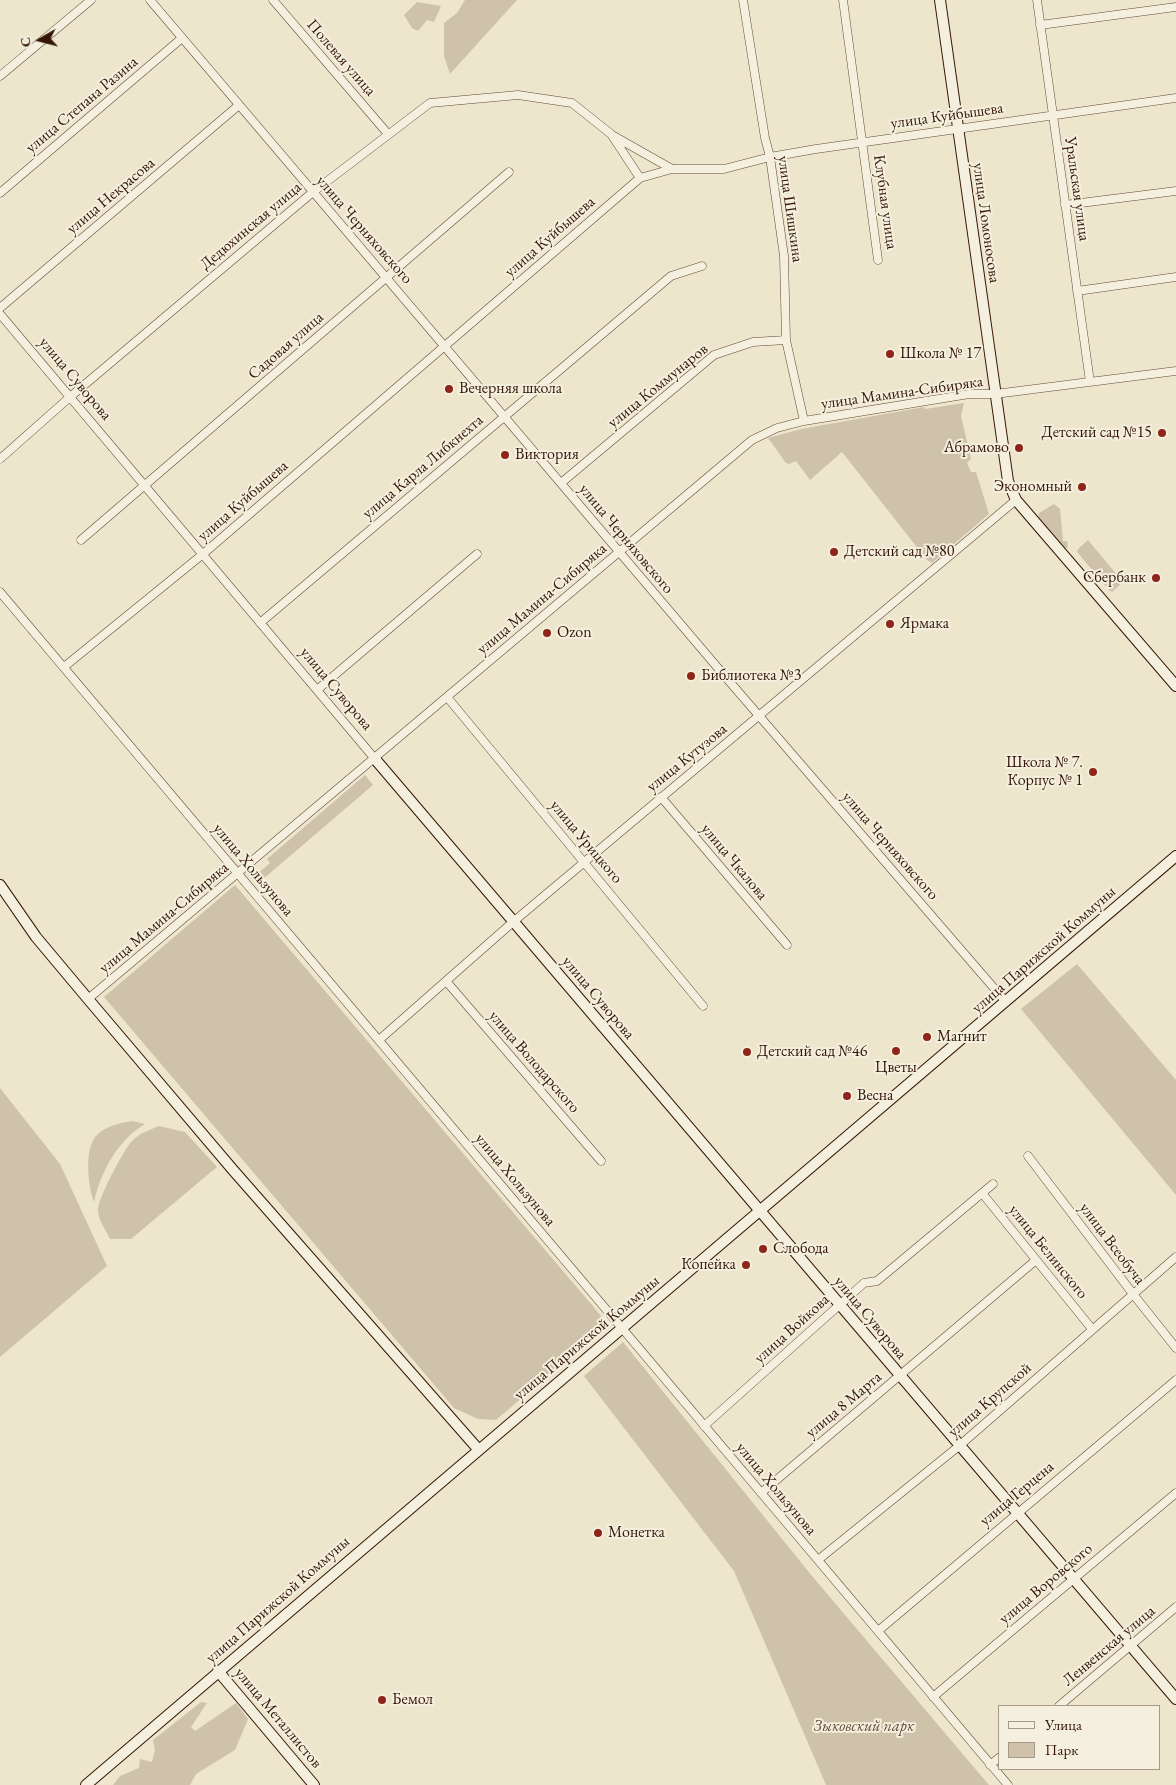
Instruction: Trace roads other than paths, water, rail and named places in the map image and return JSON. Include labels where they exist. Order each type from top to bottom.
[{"type":"main road","name":"улица Ломоносова","points":[[940,0],[994,394],[1008,481],[1016,500],[1176,686]]},
{"type":"main road","name":"улица Суворова","points":[[375,758],[899,1376],[1176,1699]]},
{"type":"main road","name":"улица Парижской Коммуны","points":[[86,1785],[1176,856]]},
{"type":"main road","points":[[0,885],[36,937],[88,999],[233,1170],[478,1449]]},
{"type":"main road","name":"улица Металлистов","points":[[218,1671],[314,1785]]},
{"type":"street","points":[[0,76],[90,0]]},
{"type":"street","name":"улица Черняховского","points":[[150,0],[619,552],[1006,1002]]},
{"type":"street","name":"Полевая улица","points":[[273,0],[388,134]]},
{"type":"street","name":"улица Шишкина","points":[[743,0],[765,138],[770,157],[784,256],[786,340],[804,421]]},
{"type":"street","name":"Клубная улица","points":[[843,0],[878,260]]},
{"type":"street","name":"Уральская улица","points":[[1037,0],[1090,382]]},
{"type":"street","points":[[1040,25],[1176,7]]},
{"type":"street","name":"улица Степана Разина","points":[[0,193],[182,38]]},
{"type":"street","name":"Дедюхинская улица","points":[[0,459],[70,397],[312,192],[430,103],[518,95],[572,103],[611,134],[640,178]]},
{"type":"street","name":"улица Куйбышева","points":[[64,667],[203,554],[640,178],[672,169],[724,169],[770,157],[863,142],[1176,98]]},
{"type":"street","name":"улица Некрасова","points":[[0,308],[239,105]]},
{"type":"street","points":[[611,134],[672,169]]},
{"type":"street","name":"Садовая улица","points":[[81,540],[509,172]]},
{"type":"street","points":[[1065,205],[1176,190]]},
{"type":"street","name":"улица Карла Либкнехта","points":[[260,623],[671,276],[702,266]]},
{"type":"street","points":[[1077,291],[1176,277]]},
{"type":"street","name":"улица Суворова","points":[[0,314],[375,758]]},
{"type":"street","name":"улица Коммунаров","points":[[561,483],[714,355],[753,342],[786,340]]},
{"type":"street","name":"улица Мамина-Сибиряка","points":[[88,999],[239,874],[752,440],[778,428],[804,421],[969,394],[994,394],[1176,371]]},
{"type":"street","name":"улица Кутузова","points":[[379,1040],[513,922],[1016,500]]},
{"type":"street","points":[[316,690],[477,554]]},
{"type":"street","name":"улица Хользунова","points":[[0,592],[1008,1785]]},
{"type":"street","name":"улица Урицкого","points":[[447,697],[703,1006]]},
{"type":"street","name":"улица Чкалова","points":[[661,797],[787,945]]},
{"type":"street","name":"улица Володарского","points":[[446,981],[601,1161]]},
{"type":"street","name":"улица Всеобуча","points":[[1028,1156],[1176,1348]]},
{"type":"street","name":"улица Войкова","points":[[704,1426],[864,1283],[877,1282],[993,1184]]},
{"type":"street","name":"улица Белинского","points":[[982,1193],[1092,1329]]},
{"type":"street","name":"улица Крупской","points":[[818,1560],[959,1446],[1176,1256]]},
{"type":"street","name":"улица 8 Марта","points":[[761,1493],[1036,1260]]},
{"type":"street","name":"улица Герцена","points":[[878,1631],[1176,1380]]},
{"type":"street","name":"улица Воровского","points":[[933,1697],[1176,1493]]},
{"type":"street","name":"Ленвенская улица","points":[[1060,1705],[1176,1607]]},
{"type":"street","points":[[990,1765],[998,1758]]},
{"type":"place","name":"Школа № 17","points":[[890,354]]},
{"type":"place","name":"Вечерняя школа","points":[[449,389]]},
{"type":"place","name":"Детский сад №15","points":[[1162,433]]},
{"type":"place","name":"Абрамово","points":[[1019,448]]},
{"type":"place","name":"Виктория","points":[[505,455]]},
{"type":"place","name":"Экономный","points":[[1082,487]]},
{"type":"place","name":"Детский сад №80","points":[[834,552]]},
{"type":"place","name":"Сбербанк","points":[[1156,578]]},
{"type":"place","name":"Ярмака","points":[[890,624]]},
{"type":"place","name":"Ozon","points":[[547,633]]},
{"type":"place","name":"Библиотека №3","points":[[691,676]]},
{"type":"place","name":"Школа № 7. Корпус № 1","points":[[1093,772]]},
{"type":"place","name":"Магнит","points":[[927,1037]]},
{"type":"place","name":"Цветы","points":[[896,1051]]},
{"type":"place","name":"Детский сад №46","points":[[747,1052]]},
{"type":"place","name":"Весна","points":[[847,1096]]},
{"type":"place","name":"Слобода","points":[[763,1249]]},
{"type":"place","name":"Копейка","points":[[746,1265]]},
{"type":"place","name":"Монетка","points":[[598,1533]]},
{"type":"place","name":"Бемол","points":[[382,1700]]},
{"type":"park label","name":"Зыковский парк","points":[[864,1727]]}]
